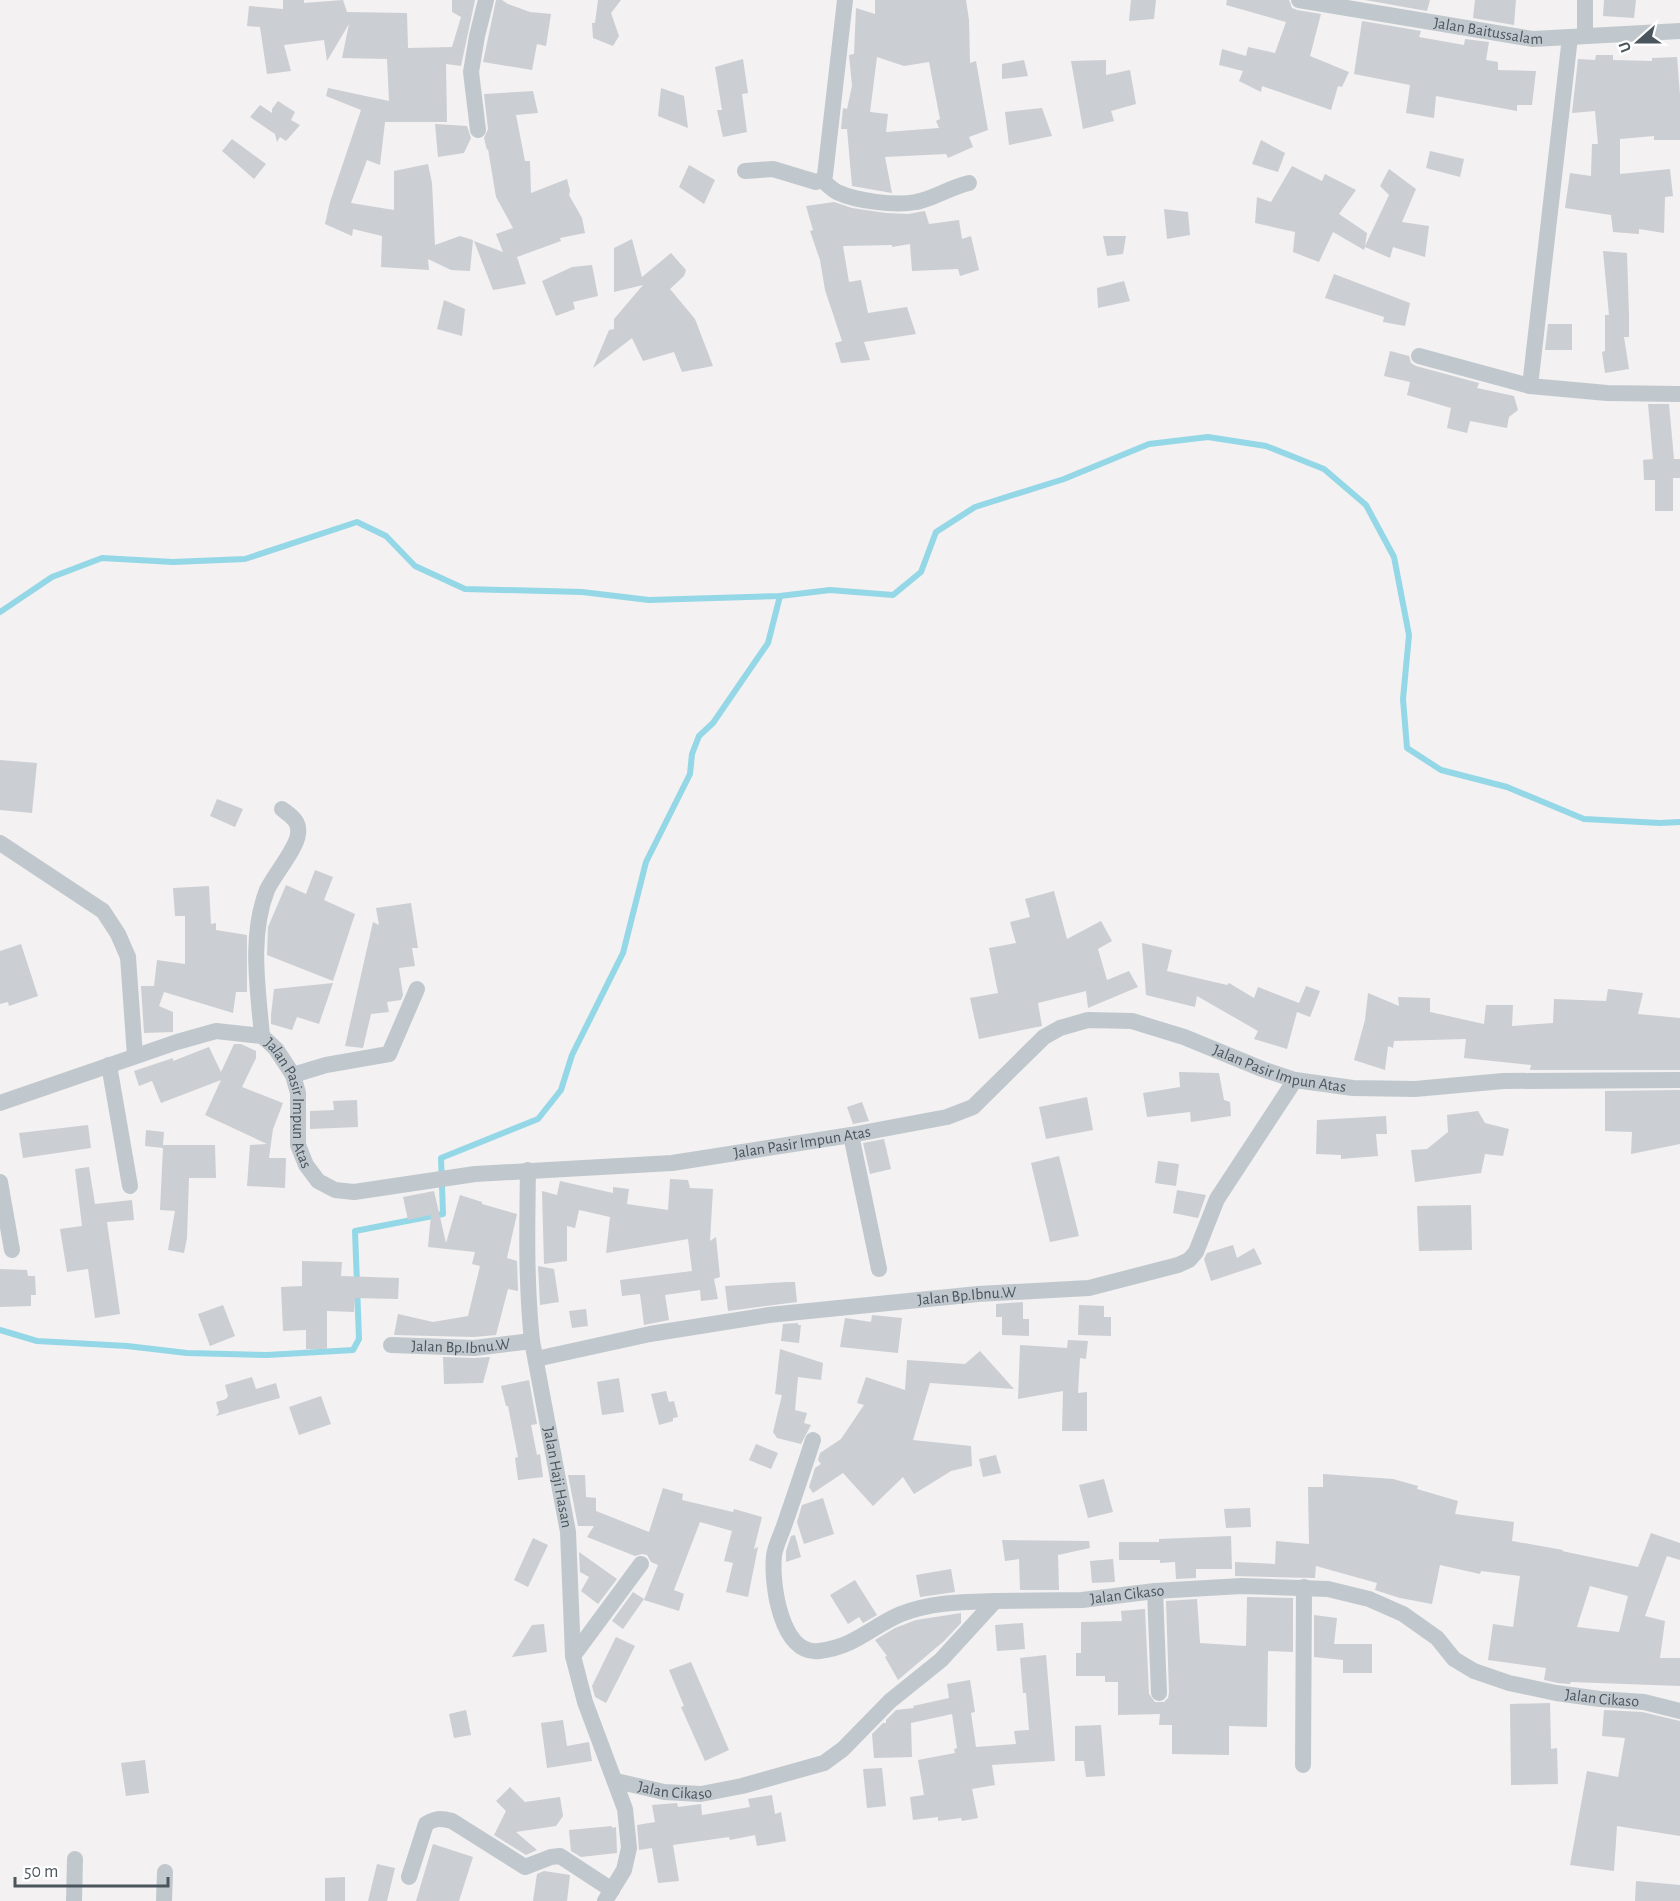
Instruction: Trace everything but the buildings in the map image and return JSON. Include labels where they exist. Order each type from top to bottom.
[{"type":"street","points":[[478,130],[471,72],[486,0]]},
{"type":"street","points":[[745,171],[773,169],[816,182],[822,180],[825,175],[845,0]]},
{"type":"street","name":"Jalan Baitussalam","points":[[1299,0],[1533,39],[1680,31]]},
{"type":"street","points":[[1530,386],[1577,36],[1585,0]]},
{"type":"street","points":[[822,180],[834,191],[850,197],[900,204],[917,202],[969,183]]},
{"type":"street","points":[[1419,356],[1530,386],[1607,393],[1680,394]]},
{"type":"street","points":[[262,1036],[257,977],[257,938],[261,909],[268,887],[298,836],[298,826],[294,818],[282,809]]},
{"type":"street","points":[[0,843],[103,911],[118,933],[128,957],[135,1056]]},
{"type":"street","points":[[293,1075],[326,1065],[389,1054],[417,989]]},
{"type":"street","name":"Jalan Pasir Impun Atas","points":[[0,1104],[135,1056],[216,1031],[262,1036],[276,1049],[293,1075],[298,1093],[298,1145],[306,1165],[318,1181],[335,1190],[354,1192],[475,1174],[672,1163],[851,1135],[947,1117],[973,1107],[1044,1037],[1060,1028],[1088,1020],[1132,1021],[1184,1037],[1262,1070],[1295,1080],[1353,1088],[1415,1089],[1503,1081],[1680,1080]]},
{"type":"street","points":[[109,1065],[130,1186]]},
{"type":"street","name":"Jalan Bp.Ibnu.W","points":[[536,1359],[650,1334],[769,1315],[978,1294],[1089,1288],[1178,1265],[1189,1260],[1196,1252],[1217,1199],[1295,1080]]},
{"type":"street","points":[[851,1135],[879,1269]]},
{"type":"street","name":"Jalan Haji Hasan","points":[[528,1170],[527,1241],[532,1341],[568,1532],[573,1656],[585,1702],[626,1809],[629,1848],[624,1870],[609,1895]]},
{"type":"street","points":[[0,1182],[12,1250]]},
{"type":"street","name":"Jalan Bp.Ibnu.W","points":[[391,1345],[474,1348],[532,1341]]},
{"type":"street","points":[[813,1440],[774,1554],[780,1614],[790,1636],[800,1648],[818,1652],[853,1642],[899,1615],[926,1606],[953,1602],[995,1601]]},
{"type":"street","points":[[573,1656],[641,1564]]},
{"type":"street","name":"Jalan Cikaso","points":[[616,1781],[664,1792],[701,1794],[742,1786],[824,1763],[843,1749],[890,1701],[941,1660],[995,1601],[1082,1600],[1155,1591],[1242,1586],[1328,1588],[1369,1599],[1403,1614],[1437,1638],[1454,1659],[1474,1671],[1500,1680],[1556,1693],[1644,1702],[1680,1711]]},
{"type":"street","points":[[1302,1765],[1304,1587]]},
{"type":"street","points":[[1155,1591],[1159,1693]]},
{"type":"street","points":[[409,1877],[426,1824],[443,1818],[452,1821],[525,1867],[560,1856],[609,1895]]},
{"type":"street","points":[[74,1901],[75,1859]]},
{"type":"street","points":[[165,1872],[165,1901]]},
{"type":"waterway","points":[[0,612],[52,577],[102,558],[173,562],[245,559],[357,522],[386,536],[415,566],[465,589],[582,592],[649,600],[780,596],[830,590],[893,595],[921,572],[936,532],[975,507],[1064,479],[1149,444],[1208,437],[1266,446],[1324,469],[1366,505],[1394,557],[1409,635],[1403,699],[1407,748],[1441,770],[1507,787],[1584,819],[1680,822]]},
{"type":"waterway","points":[[0,1330],[37,1341],[127,1346],[187,1353],[267,1355],[353,1350],[359,1339],[355,1231],[443,1214],[441,1158],[538,1119],[561,1090],[572,1055],[623,953],[646,862],[690,774],[692,754],[699,736],[713,723],[768,643],[780,596]]}]
